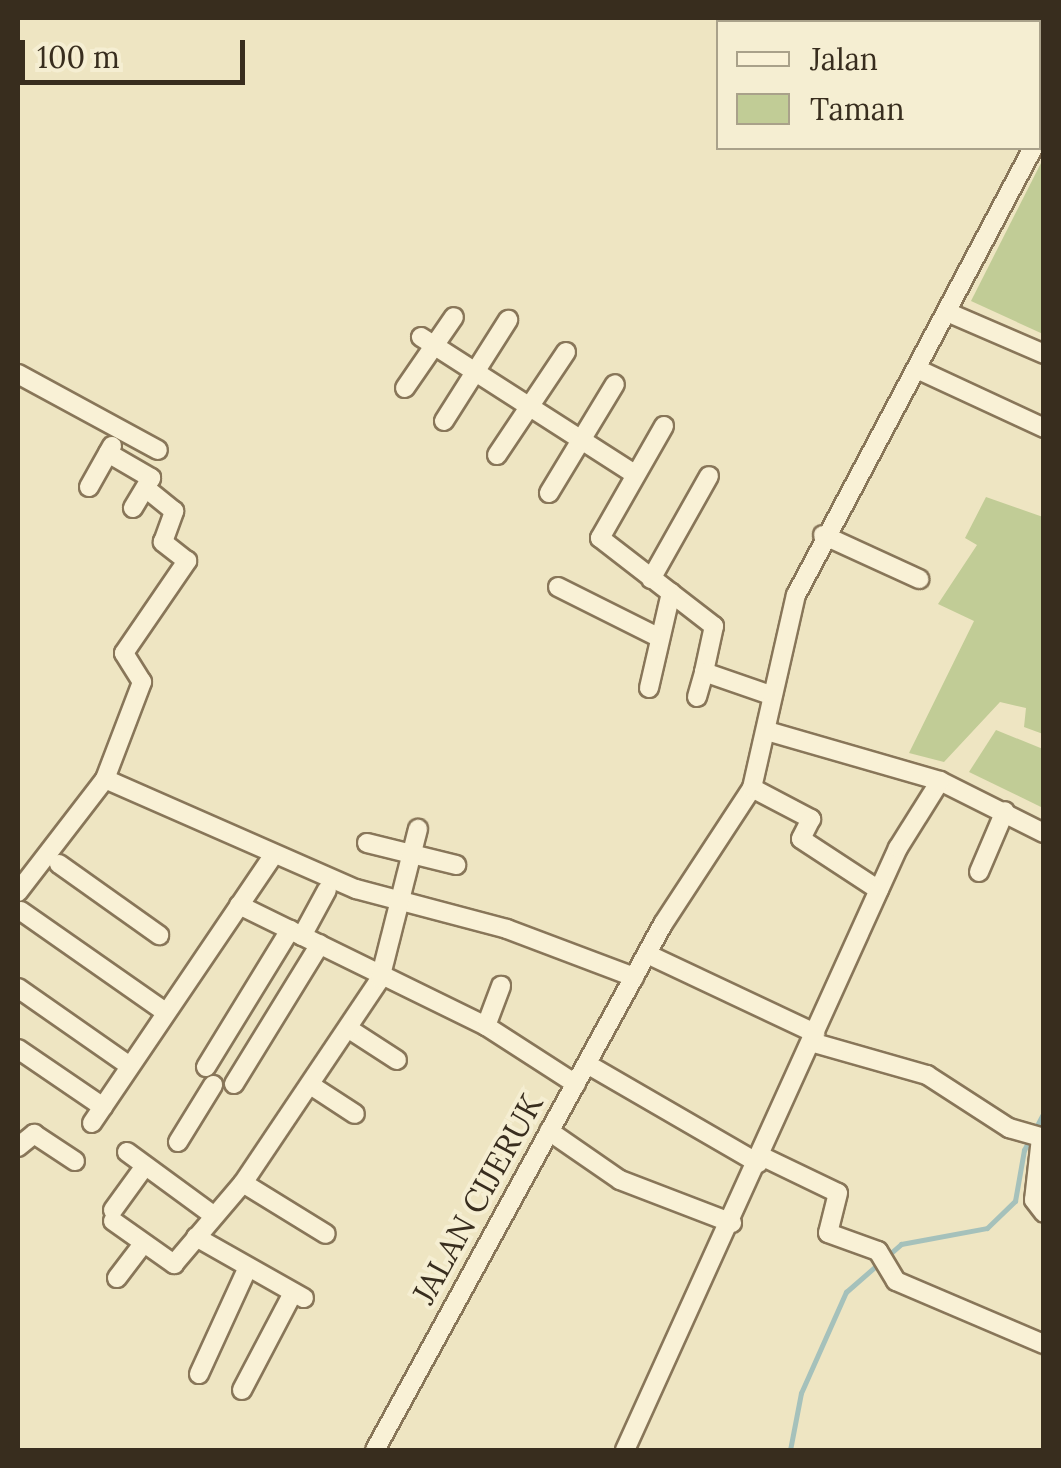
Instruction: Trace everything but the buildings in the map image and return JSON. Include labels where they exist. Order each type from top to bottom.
[{"type":"street","name":"JALAN CIJERUK","points":[[375,1450],[634,976],[752,788],[767,730],[768,694],[824,535],[1032,150]]},
{"type":"street","points":[[947,312],[1044,354]]},
{"type":"street","points":[[405,388],[427,341],[454,317]]},
{"type":"street","points":[[444,420],[508,320]]},
{"type":"street","points":[[427,341],[634,474]]},
{"type":"street","points":[[497,455],[566,352]]},
{"type":"street","points":[[917,369],[1044,428]]},
{"type":"street","points":[[18,374],[158,450]]},
{"type":"street","points":[[549,493],[614,384]]},
{"type":"street","points":[[664,426],[600,538],[715,628],[697,698]]},
{"type":"street","points":[[89,486],[120,432]]},
{"type":"street","points":[[108,453],[150,476],[147,489],[133,508]]},
{"type":"street","points":[[652,579],[709,476]]},
{"type":"street","points":[[147,489],[172,508],[163,542],[187,561],[124,653],[142,682],[105,778],[19,902],[165,1012]]},
{"type":"street","points":[[824,535],[919,580]]},
{"type":"street","points":[[558,587],[660,638]]},
{"type":"street","points":[[648,688],[671,593]]},
{"type":"street","points":[[704,672],[768,694]]},
{"type":"street","points":[[767,730],[940,781],[1044,834]]},
{"type":"street","points":[[105,778],[397,902],[507,929],[634,976]]},
{"type":"street","points":[[625,1450],[732,1223],[898,848],[940,781]]},
{"type":"street","points":[[752,788],[811,819],[801,839],[879,890]]},
{"type":"street","points":[[979,872],[1005,811]]},
{"type":"street","points":[[146,1166],[113,1216],[166,1263],[196,1237],[243,1183],[312,1086],[380,979],[418,828]]},
{"type":"street","points":[[367,843],[456,865]]},
{"type":"street","points":[[898,848],[915,858]]},
{"type":"street","points":[[92,1124],[270,860]]},
{"type":"street","points":[[59,864],[159,936]]},
{"type":"street","points":[[178,1142],[210,1076],[326,890]]},
{"type":"street","points":[[239,905],[320,944],[380,979],[486,1026],[576,1084]]},
{"type":"street","points":[[234,1084],[320,944]]},
{"type":"street","points":[[647,954],[813,1038],[926,1075],[1037,1138],[1034,1200],[1044,1213]]},
{"type":"street","points":[[486,1026],[501,986]]},
{"type":"street","points":[[18,988],[130,1066]]},
{"type":"street","points":[[349,1029],[397,1060]]},
{"type":"street","points":[[18,1049],[103,1107]]},
{"type":"street","points":[[586,1064],[760,1160],[838,1193],[828,1233],[884,1260],[904,1286],[1044,1344]]},
{"type":"street","points":[[312,1086],[355,1114]]},
{"type":"street","points":[[549,1131],[620,1180],[732,1223]]},
{"type":"street","points":[[18,1148],[34,1134],[75,1161]]},
{"type":"street","points":[[127,1152],[213,1215]]},
{"type":"street","points":[[243,1183],[326,1234]]},
{"type":"street","points":[[196,1237],[298,1296],[242,1390]]},
{"type":"street","points":[[116,1278],[143,1244]]},
{"type":"street","points":[[199,1374],[247,1269]]},
{"type":"green space","points":[[1044,162],[1043,334],[971,301]]},
{"type":"green space","points":[[986,497],[1043,517],[1043,734],[1024,727],[1026,708],[1000,702],[944,762],[909,753],[974,621],[938,604],[977,545],[965,538]]},
{"type":"green space","points":[[996,730],[1043,749],[1043,808],[969,772]]},
{"type":"waterway","points":[[790,1450],[801,1393],[846,1292],[901,1244],[987,1228],[1015,1201],[1024,1150],[1044,1112]]}]
